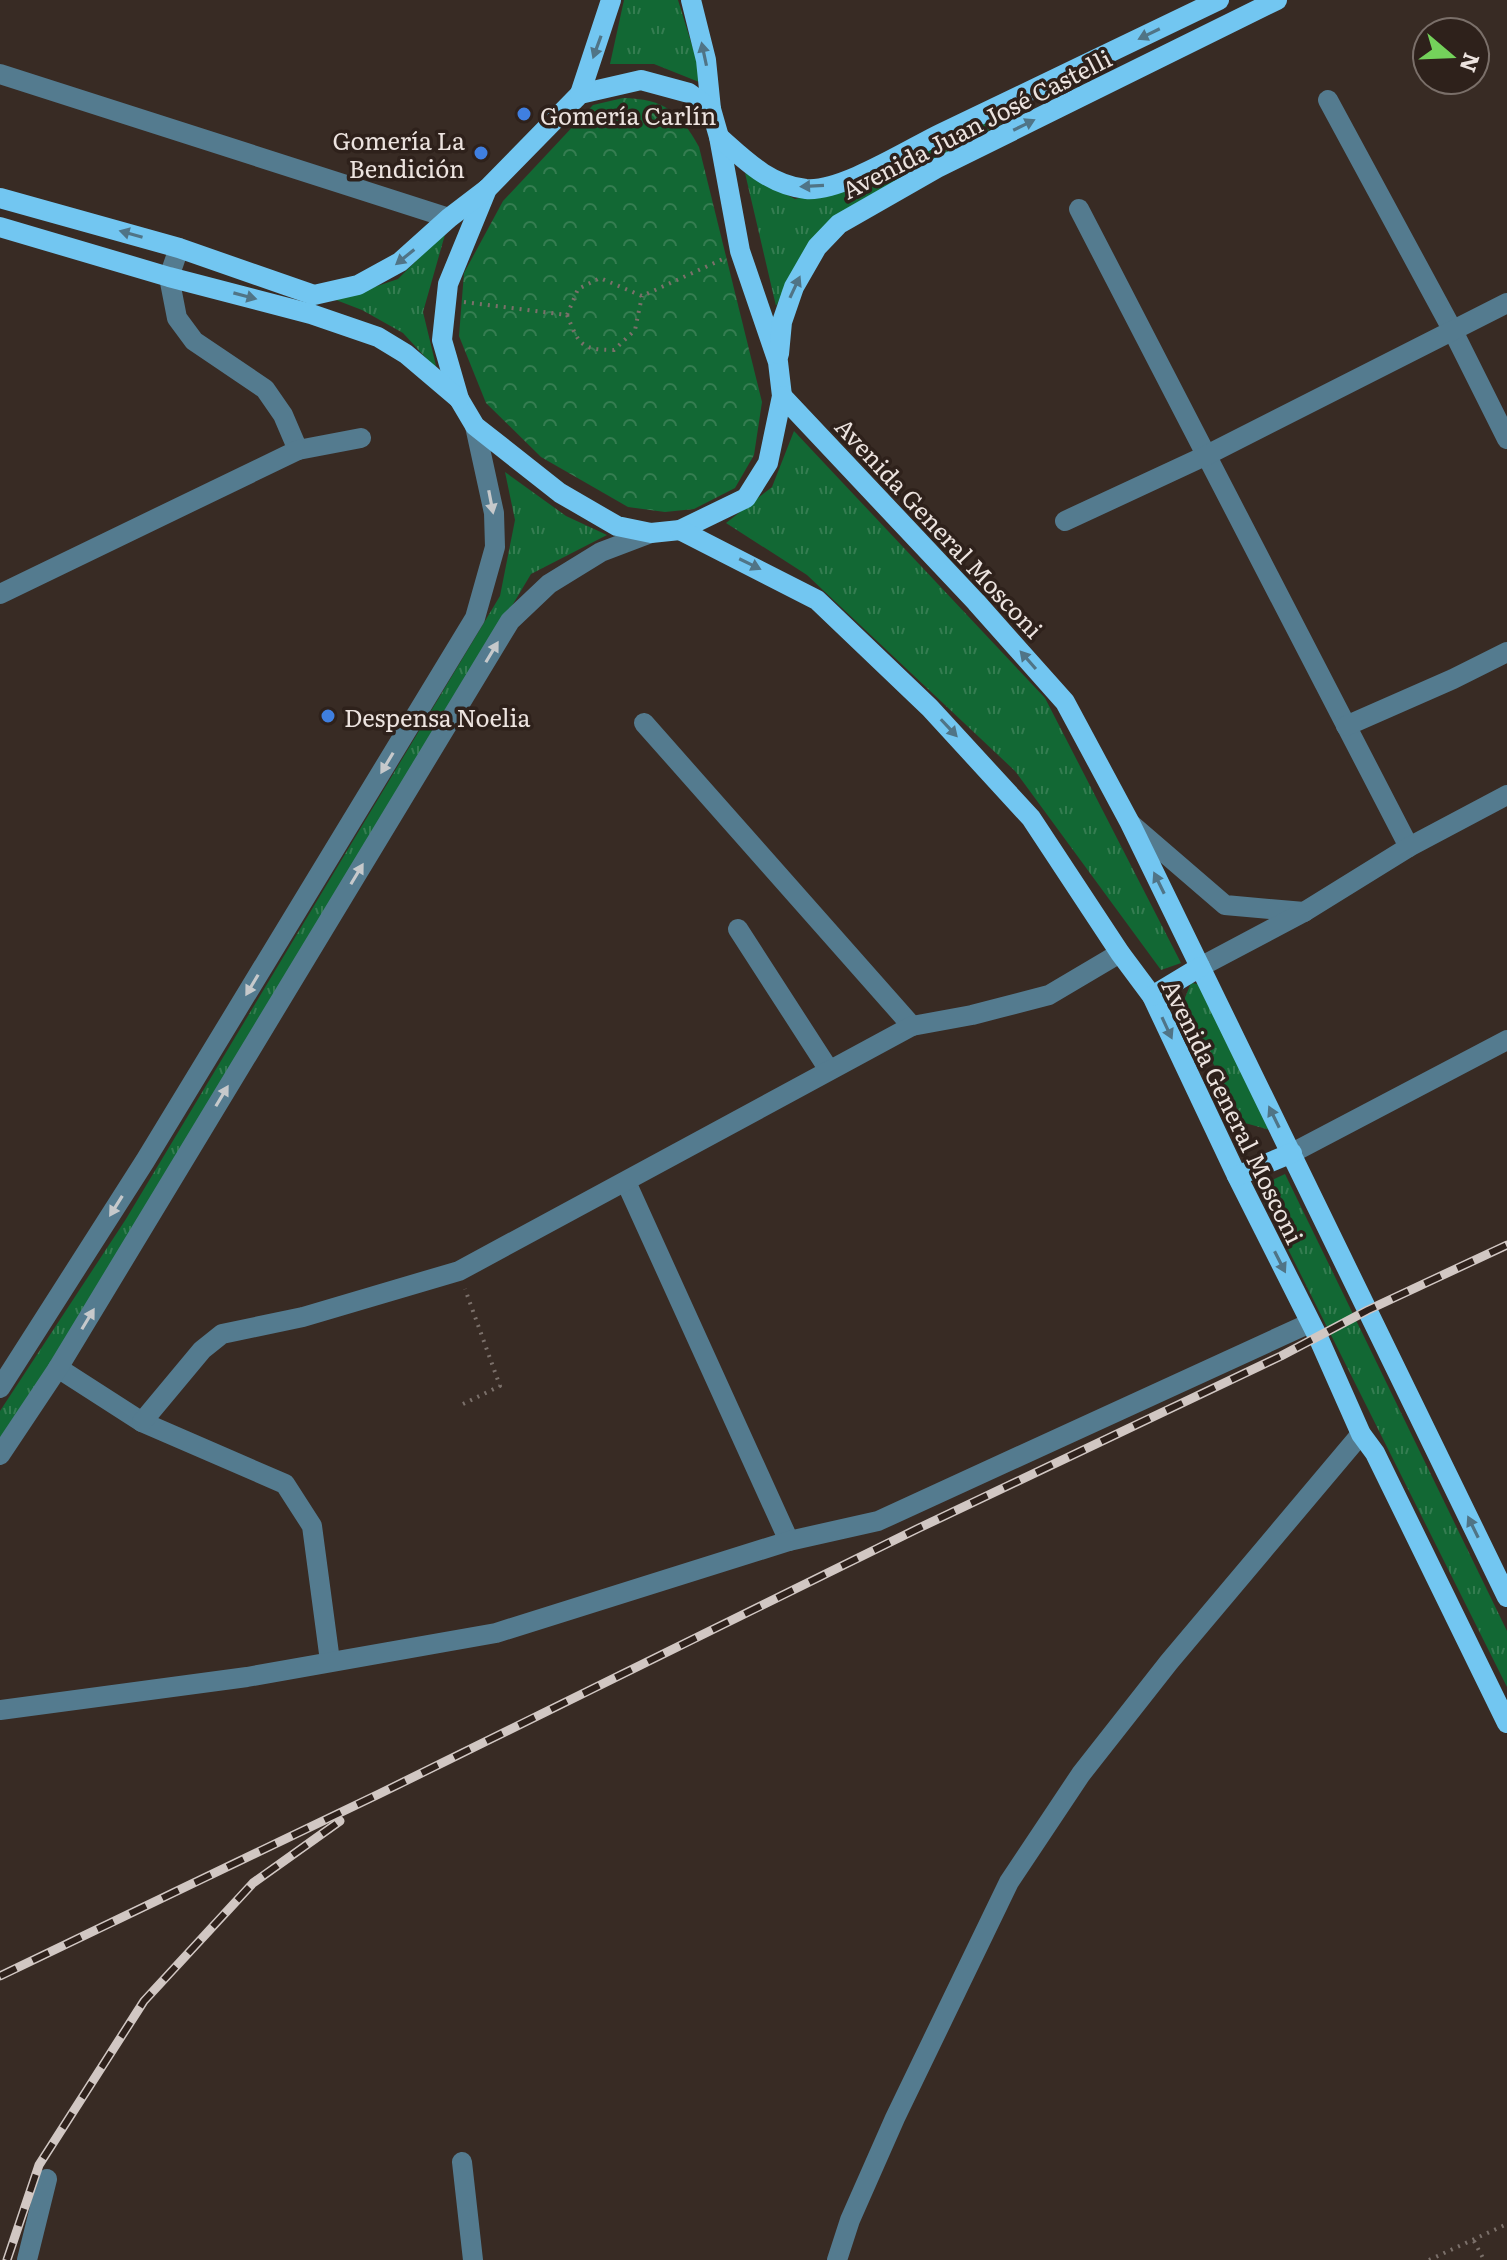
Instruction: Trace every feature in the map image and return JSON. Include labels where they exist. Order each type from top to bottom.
[{"type":"main road","points":[[0,198],[179,248],[314,295],[358,285],[400,262],[487,189],[580,94],[611,0]]},
{"type":"main road","points":[[487,189],[448,284],[442,340],[459,399],[475,426],[560,493],[617,526],[651,533],[680,530],[746,498],[768,463],[782,396],[778,362],[740,251],[711,109],[706,60],[691,0]]},
{"type":"main road","name":"Avenida Juan José Castelli","points":[[719,137],[760,174],[796,186],[808,189],[851,180],[1219,0]]},
{"type":"main road","name":"Avenida Juan José Castelli","points":[[778,362],[782,322],[794,287],[817,247],[839,224],[937,168],[1277,0]]},
{"type":"main road","points":[[580,94],[641,80],[689,93],[711,109]]},
{"type":"main road","points":[[0,227],[169,277],[311,314],[378,337],[406,354],[459,399]]},
{"type":"main road","name":"Avenida General Mosconi","points":[[782,396],[1065,702],[1130,823],[1507,1597]]},
{"type":"main road","name":"Avenida General Mosconi","points":[[680,530],[817,600],[919,697],[1031,818],[1152,996],[1361,1434],[1375,1453],[1507,1723]]},
{"type":"main road","points":[[1152,996],[1200,967]]},
{"type":"main road","points":[[1237,1176],[1292,1153]]},
{"type":"street","points":[[0,74],[449,218]]},
{"type":"street","points":[[1328,100],[1453,331],[1507,439]]},
{"type":"street","points":[[1079,209],[1409,847]]},
{"type":"street","points":[[179,248],[169,277],[177,318],[194,341],[265,389],[283,415],[298,450]]},
{"type":"street","points":[[1065,521],[1207,455],[1507,303]]},
{"type":"street","points":[[0,1388],[145,1161],[475,618],[495,547],[494,513],[475,426]]},
{"type":"street","points":[[0,594],[298,450],[361,438]]},
{"type":"street","points":[[0,1455],[58,1368],[510,621],[549,584],[601,552],[651,533]]},
{"type":"street","points":[[1346,726],[1507,652]]},
{"type":"street","points":[[644,723],[912,1026]]},
{"type":"street","points":[[1200,967],[1304,912],[1409,847],[1507,795]]},
{"type":"street","points":[[1130,823],[1225,905],[1304,912]]},
{"type":"street","points":[[738,929],[829,1070]]},
{"type":"street","points":[[142,1422],[202,1350],[222,1334],[303,1317],[459,1271],[912,1026],[972,1015],[1049,995],[1120,953]]},
{"type":"street","points":[[1292,1153],[1507,1040]]},
{"type":"street","points":[[626,1182],[789,1541]]},
{"type":"street","points":[[0,1710],[247,1677],[496,1633],[789,1541],[878,1521],[1310,1323]]},
{"type":"street","points":[[58,1368],[142,1422],[285,1484],[312,1526],[330,1661]]},
{"type":"street","points":[[837,2260],[850,2220],[895,2118],[1009,1882],[1081,1774],[1149,1687],[1361,1434]]},
{"type":"street","points":[[462,2162],[473,2260]]},
{"type":"street","points":[[27,2260],[47,2179]]},
{"type":"path","points":[[642,296],[635,330],[614,350],[591,350],[578,342],[567,315],[578,289],[600,278],[642,296],[740,251]]},
{"type":"path","points":[[446,300],[567,315]]},
{"type":"path","points":[[459,1271],[500,1386],[463,1404]]},
{"type":"path","points":[[1429,2260],[1507,2224]]},
{"type":"path","points":[[1474,2241],[1484,2260]]},
{"type":"green space","points":[[624,0],[678,0],[704,84],[654,64],[610,64]]},
{"type":"green space","points":[[623,98],[649,101],[669,109],[684,124],[699,147],[762,402],[754,455],[735,488],[694,509],[665,512],[628,507],[541,457],[486,403],[459,336],[464,273],[503,201],[593,105]]},
{"type":"green space","points":[[1013,110],[1017,115],[856,203],[805,250],[776,306],[745,173],[795,199],[851,185]]},
{"type":"green space","points":[[446,231],[423,312],[437,370],[403,333],[362,310],[336,300],[398,279]]},
{"type":"green space","points":[[794,431],[1045,698],[1181,963],[1161,970],[1015,771],[807,575],[726,523],[772,487]]},
{"type":"green space","points":[[505,472],[566,516],[607,535],[531,574],[142,1225],[0,1440],[0,1411],[126,1219],[500,596],[515,520]]},
{"type":"green space","points":[[1191,983],[1199,984],[1270,1130],[1245,1123],[1182,1005]]},
{"type":"green space","points":[[1285,1174],[1507,1631],[1507,1687],[1257,1187]]},
{"type":"railway","points":[[0,1976],[1507,1245]]},
{"type":"railway","points":[[7,2260],[39,2165],[144,2001],[253,1883],[340,1821]]},
{"type":"place","name":"Gomería Carlín","points":[[524,114]]},
{"type":"place","name":"Gomería La Bendición","points":[[481,153]]},
{"type":"place","name":"Despensa Noelia","points":[[328,716]]}]
